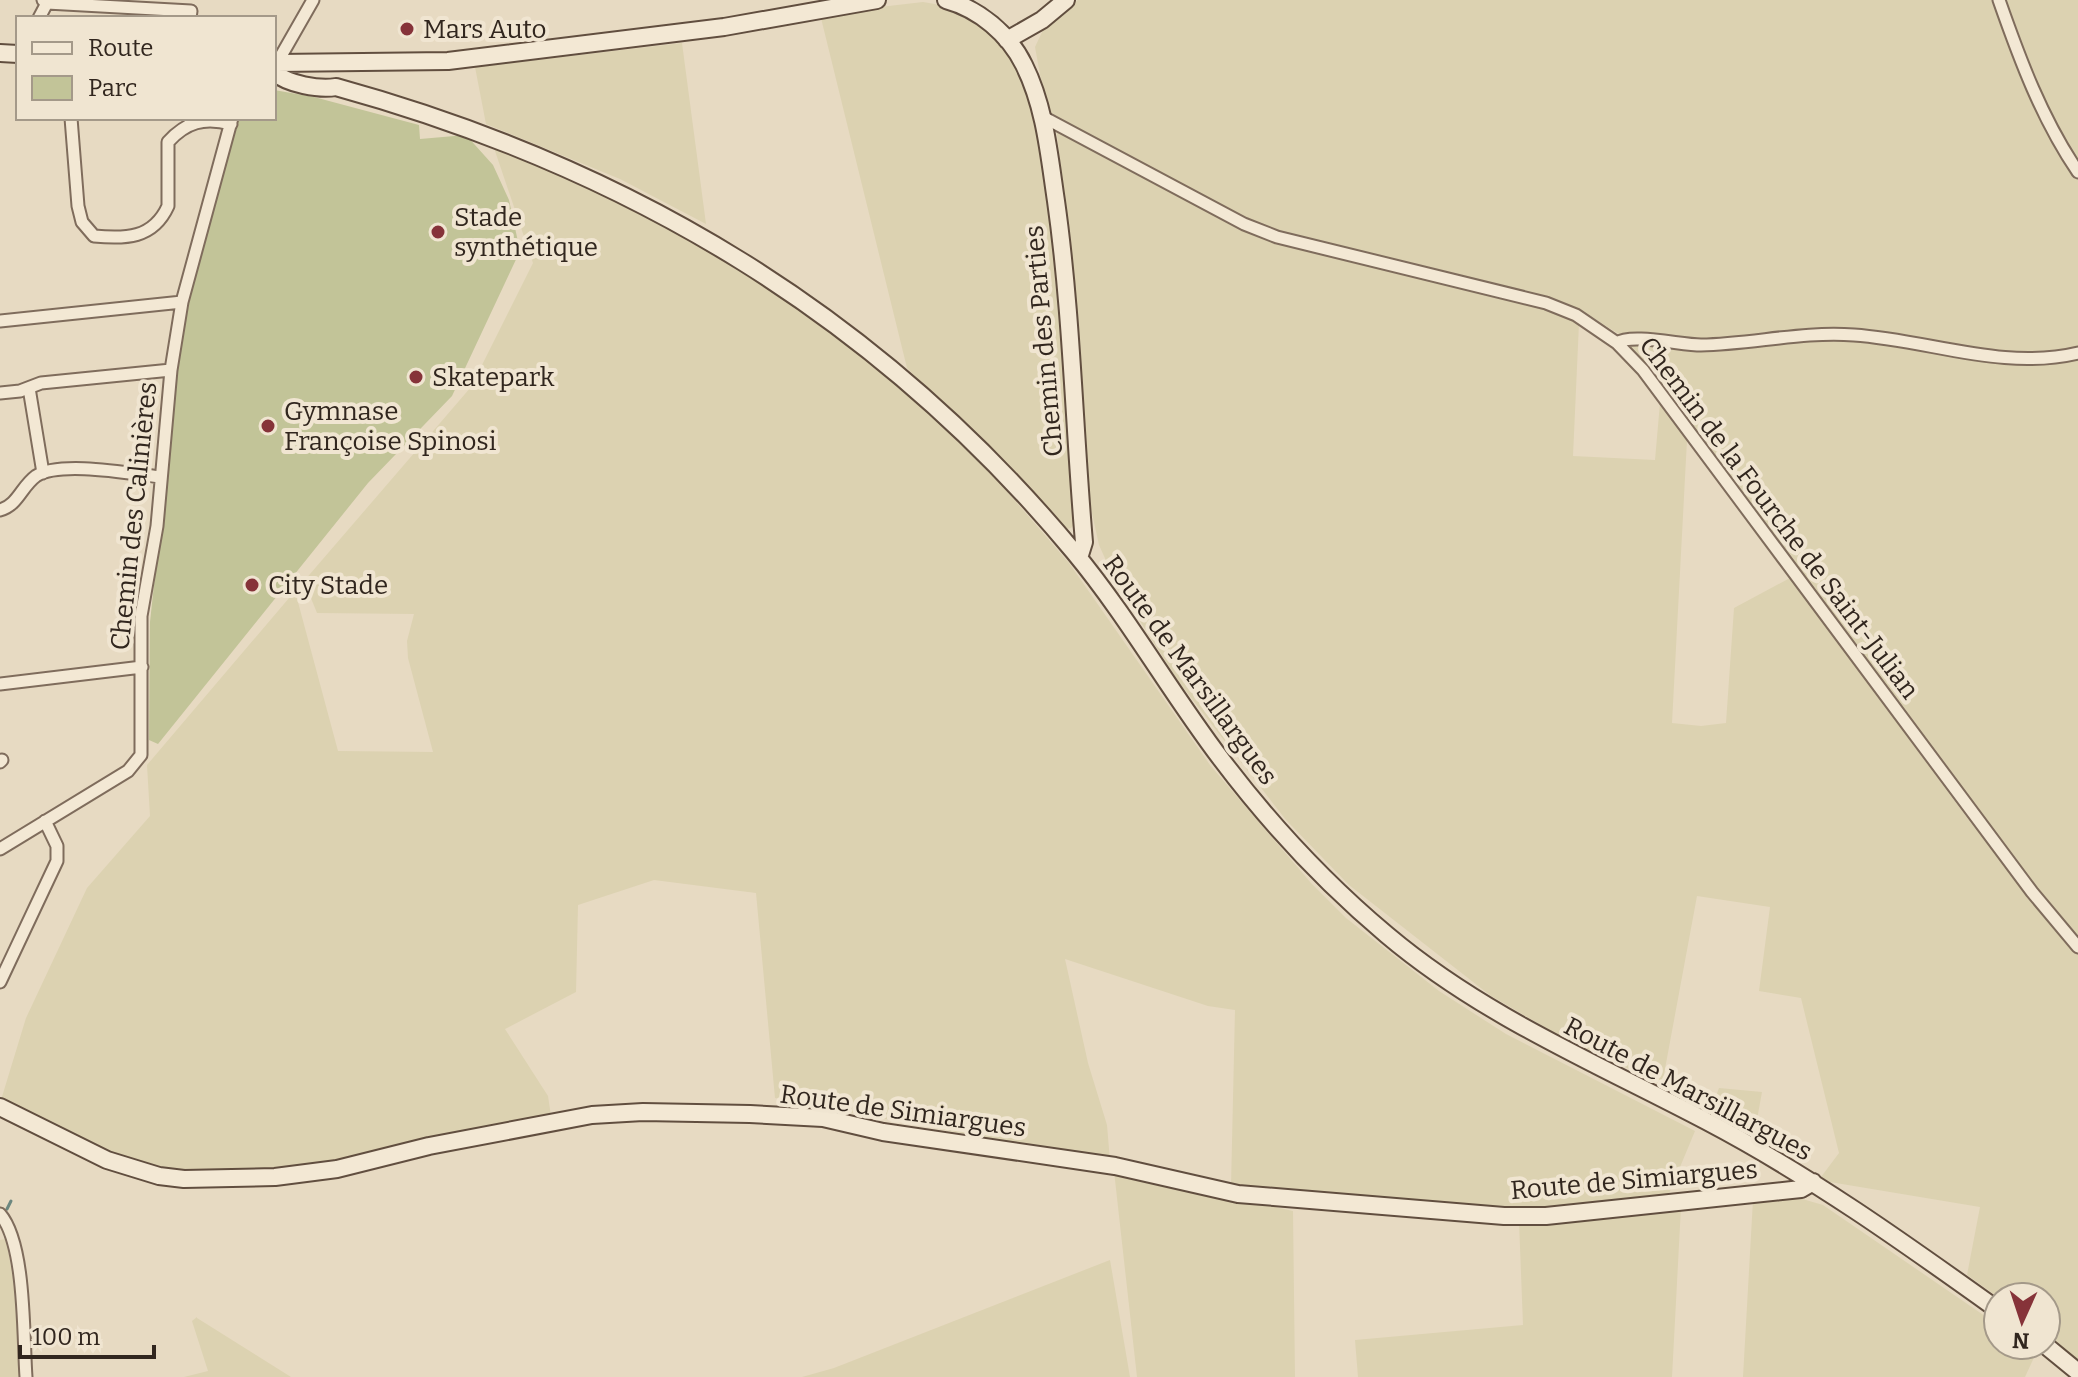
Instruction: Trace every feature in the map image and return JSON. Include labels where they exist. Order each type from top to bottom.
[{"type":"street","points":[[276,66],[313,0]]},
{"type":"street","points":[[276,68],[448,61],[724,27],[783,7],[877,0]]},
{"type":"street","name":"Chemin des Parties","points":[[946,0],[980,16],[1007,40],[1024,65],[1045,118],[1066,279],[1084,542],[1079,558]]},
{"type":"street","points":[[1007,40],[1042,20],[1066,0]]},
{"type":"street","points":[[1999,0],[2028,81],[2059,144],[2078,172]]},
{"type":"street","points":[[45,2],[164,4],[191,10]]},
{"type":"street","name":"Route de Marsillargues","points":[[276,68],[329,81],[336,87],[433,115],[567,166],[639,200],[782,284],[859,340],[922,395],[999,470],[1079,558],[1221,759],[1268,818],[1319,874],[1389,937],[1496,1013],[1709,1122],[1813,1182],[1982,1299]]},
{"type":"street","name":"Chemin de la Fourche de Saint-Julian","points":[[1045,118],[1255,228],[1322,248],[1546,303],[1597,326],[1643,370],[2032,892],[2078,947]]},
{"type":"street","points":[[71,120],[82,222],[94,236],[129,239],[140,236],[164,215],[168,206],[168,142],[180,128],[189,123],[231,121]]},
{"type":"street","name":"Chemin des Calinières","points":[[0,849],[128,771],[141,755],[141,616],[161,477],[171,370],[182,302],[231,121]]},
{"type":"street","points":[[0,321],[182,302]]},
{"type":"street","points":[[1617,343],[1631,338],[1701,345],[1821,333],[1895,339],[2017,361],[2038,361],[2078,353]]},
{"type":"street","points":[[0,393],[41,383],[171,370]]},
{"type":"street","points":[[29,388],[43,473]]},
{"type":"street","points":[[0,510],[11,506],[34,478],[43,473],[84,469],[161,477]]},
{"type":"street","points":[[0,684],[142,667]]},
{"type":"street","points":[[0,982],[57,861],[57,846],[45,821]]},
{"type":"street","name":"Route de Simiargues","points":[[0,1107],[107,1160],[159,1176],[184,1179],[275,1177],[337,1169],[429,1146],[559,1121],[632,1112],[809,1116],[883,1132],[1108,1165],[1258,1197],[1518,1216],[1801,1189],[1813,1182]]},
{"type":"street","points":[[0,1214],[16,1256],[26,1377]]},
{"type":"street","points":[[2062,1359],[2078,1372]]},
{"type":"shaded area","points":[[1078,0],[1996,0],[2078,176],[2078,350],[2018,358],[1896,336],[1697,341],[1622,336],[1579,309],[1548,297],[1279,231],[1246,218],[1047,113],[1035,47],[1043,30]]},
{"type":"shaded area","points":[[2002,0],[2078,0],[2078,165],[2038,93]]},
{"type":"shaded area","points":[[923,2],[952,7],[976,19],[1003,44],[1019,70],[1037,116],[1058,267],[1076,522],[1064,530],[907,368],[820,14]]},
{"type":"shaded area","points":[[682,43],[706,224],[620,179],[486,124],[475,67]]},
{"type":"shaded area","points":[[1056,127],[1268,240],[1545,308],[1579,323],[1573,456],[1655,460],[1660,403],[1687,440],[1672,723],[1701,726],[1726,723],[1734,608],[1790,578],[1968,819],[2058,934],[2078,952],[2078,1364],[2062,1350],[2062,1281],[1982,1281],[1982,1286],[1967,1275],[1980,1207],[1830,1182],[1821,1177],[1839,1153],[1801,998],[1759,991],[1770,907],[1697,896],[1662,1085],[1553,1032],[1491,996],[1349,885],[1286,820],[1178,681],[1117,585],[1099,545],[1090,504],[1072,259]]},
{"type":"shaded area","points":[[493,145],[545,166],[700,242],[810,312],[908,394],[992,474],[1069,563],[1210,765],[1311,883],[1346,918],[1439,991],[1506,1034],[1695,1131],[1668,1196],[1537,1211],[1231,1187],[1235,1010],[1208,1006],[1065,959],[1088,1063],[1107,1125],[1110,1161],[775,1098],[756,893],[654,880],[578,905],[576,992],[505,1029],[548,1096],[551,1116],[356,1158],[278,1170],[190,1175],[162,1170],[97,1149],[1,1100],[26,1018],[87,888],[150,816],[147,765],[295,591],[338,751],[433,752],[408,658],[407,641],[414,614],[317,613],[304,581],[471,387],[533,263]]},
{"type":"shaded area","points":[[1821,337],[1935,349],[2017,364],[2039,365],[2078,357],[2078,942],[2065,929],[1706,442],[1626,344]]},
{"type":"shaded area","points":[[1719,1088],[1762,1092],[1754,1136],[1710,1112]]},
{"type":"shaded area","points":[[1114,1171],[1293,1211],[1295,1377],[1137,1377]]},
{"type":"shaded area","points":[[1792,1196],[1823,1205],[1982,1314],[1982,1361],[2032,1361],[2025,1377],[1743,1377],[1753,1200]]},
{"type":"shaded area","points":[[1681,1207],[1672,1377],[1358,1377],[1355,1340],[1523,1325],[1519,1221]]},
{"type":"shaded area","points":[[6,1239],[13,1278],[21,1377],[0,1377],[0,1240]]},
{"type":"shaded area","points":[[1110,1260],[1130,1377],[802,1377],[834,1368]]},
{"type":"shaded area","points":[[197,1317],[291,1377],[184,1377],[208,1371],[192,1321]]},
{"type":"green space","points":[[276,90],[314,97],[419,125],[420,139],[466,135],[493,165],[509,200],[520,251],[452,396],[368,483],[158,744],[149,740],[150,622],[178,363],[192,287],[237,120],[276,120]]},
{"type":"waterway","points":[[7,1209],[11,1201]]},
{"type":"place","name":"Mars Auto","points":[[407,29]]},
{"type":"place","name":"Stade synthétique","points":[[438,232]]},
{"type":"place","name":"Skatepark","points":[[416,377]]},
{"type":"place","name":"Gymnase Françoise Spinosi","points":[[268,426]]},
{"type":"place","name":"City Stade","points":[[252,585]]}]
